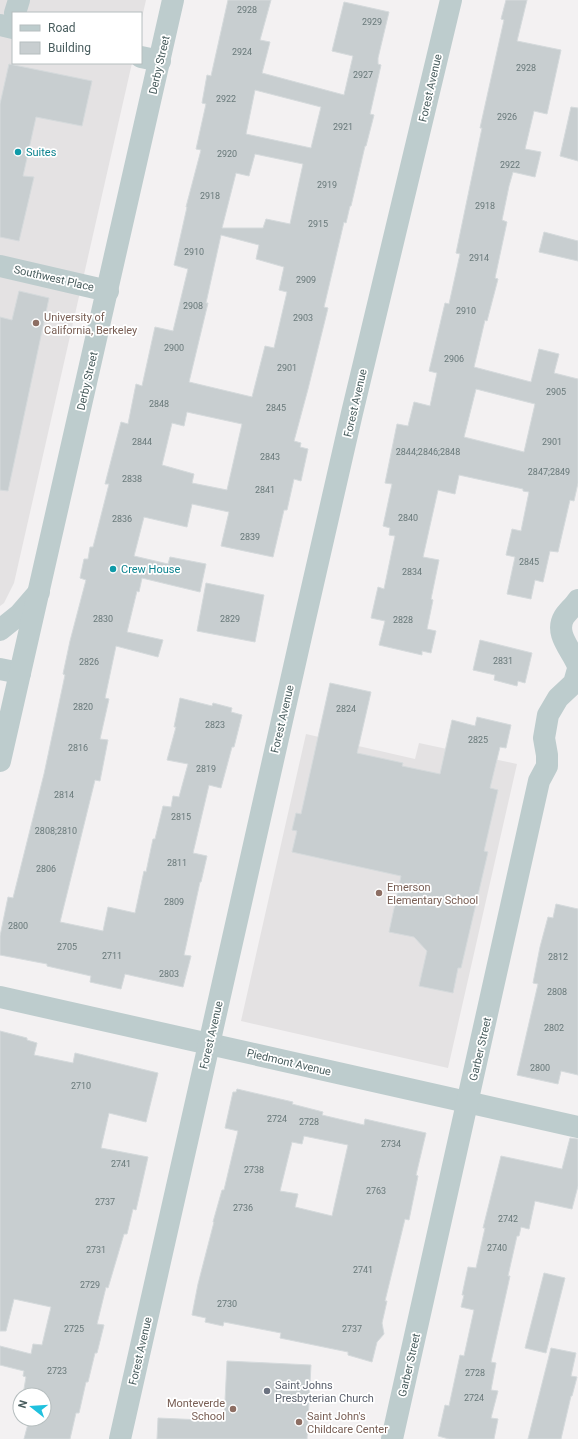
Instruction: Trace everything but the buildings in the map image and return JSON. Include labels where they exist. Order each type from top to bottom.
[{"type":"street","points":[[14,12],[19,0]]},
{"type":"street","name":"Derby Street","points":[[0,761],[10,671],[39,591],[108,291],[150,59],[173,0]]},
{"type":"street","name":"Forest Avenue","points":[[120,1439],[352,413],[451,0]]},
{"type":"street","name":"Southwest Place","points":[[0,266],[108,291]]},
{"type":"street","points":[[0,630],[20,614],[39,591]]},
{"type":"street","points":[[578,600],[564,616],[561,625],[564,641],[575,658],[578,666]]},
{"type":"street","name":"Garber Street","points":[[392,1439],[539,781],[547,766],[544,738],[548,715],[558,698],[574,683],[578,669]]},
{"type":"street","name":"Piedmont Avenue","points":[[0,998],[578,1127]]},
{"type":"shaded area","name":"University of California, Berkeley","points":[[0,0],[146,0],[142,18],[142,12],[12,12],[12,64],[132,64],[14,583],[4,603],[0,606]]},
{"type":"shaded area","name":"Emerson Elementary School","points":[[306,734],[415,759],[419,743],[517,764],[448,1068],[241,1021]]},
{"type":"place","name":"Suites","points":[[18,152]]},
{"type":"place","name":"University of California, Berkeley","points":[[36,323]]},
{"type":"place","name":"Crew House","points":[[113,569]]},
{"type":"place","name":"Emerson Elementary School","points":[[379,893]]},
{"type":"place","name":"Saint Johns Presbyterian Church","points":[[267,1391]]},
{"type":"place","name":"Monteverde School","points":[[233,1409]]},
{"type":"place","name":"Saint John's Childcare Center","points":[[299,1422]]}]
